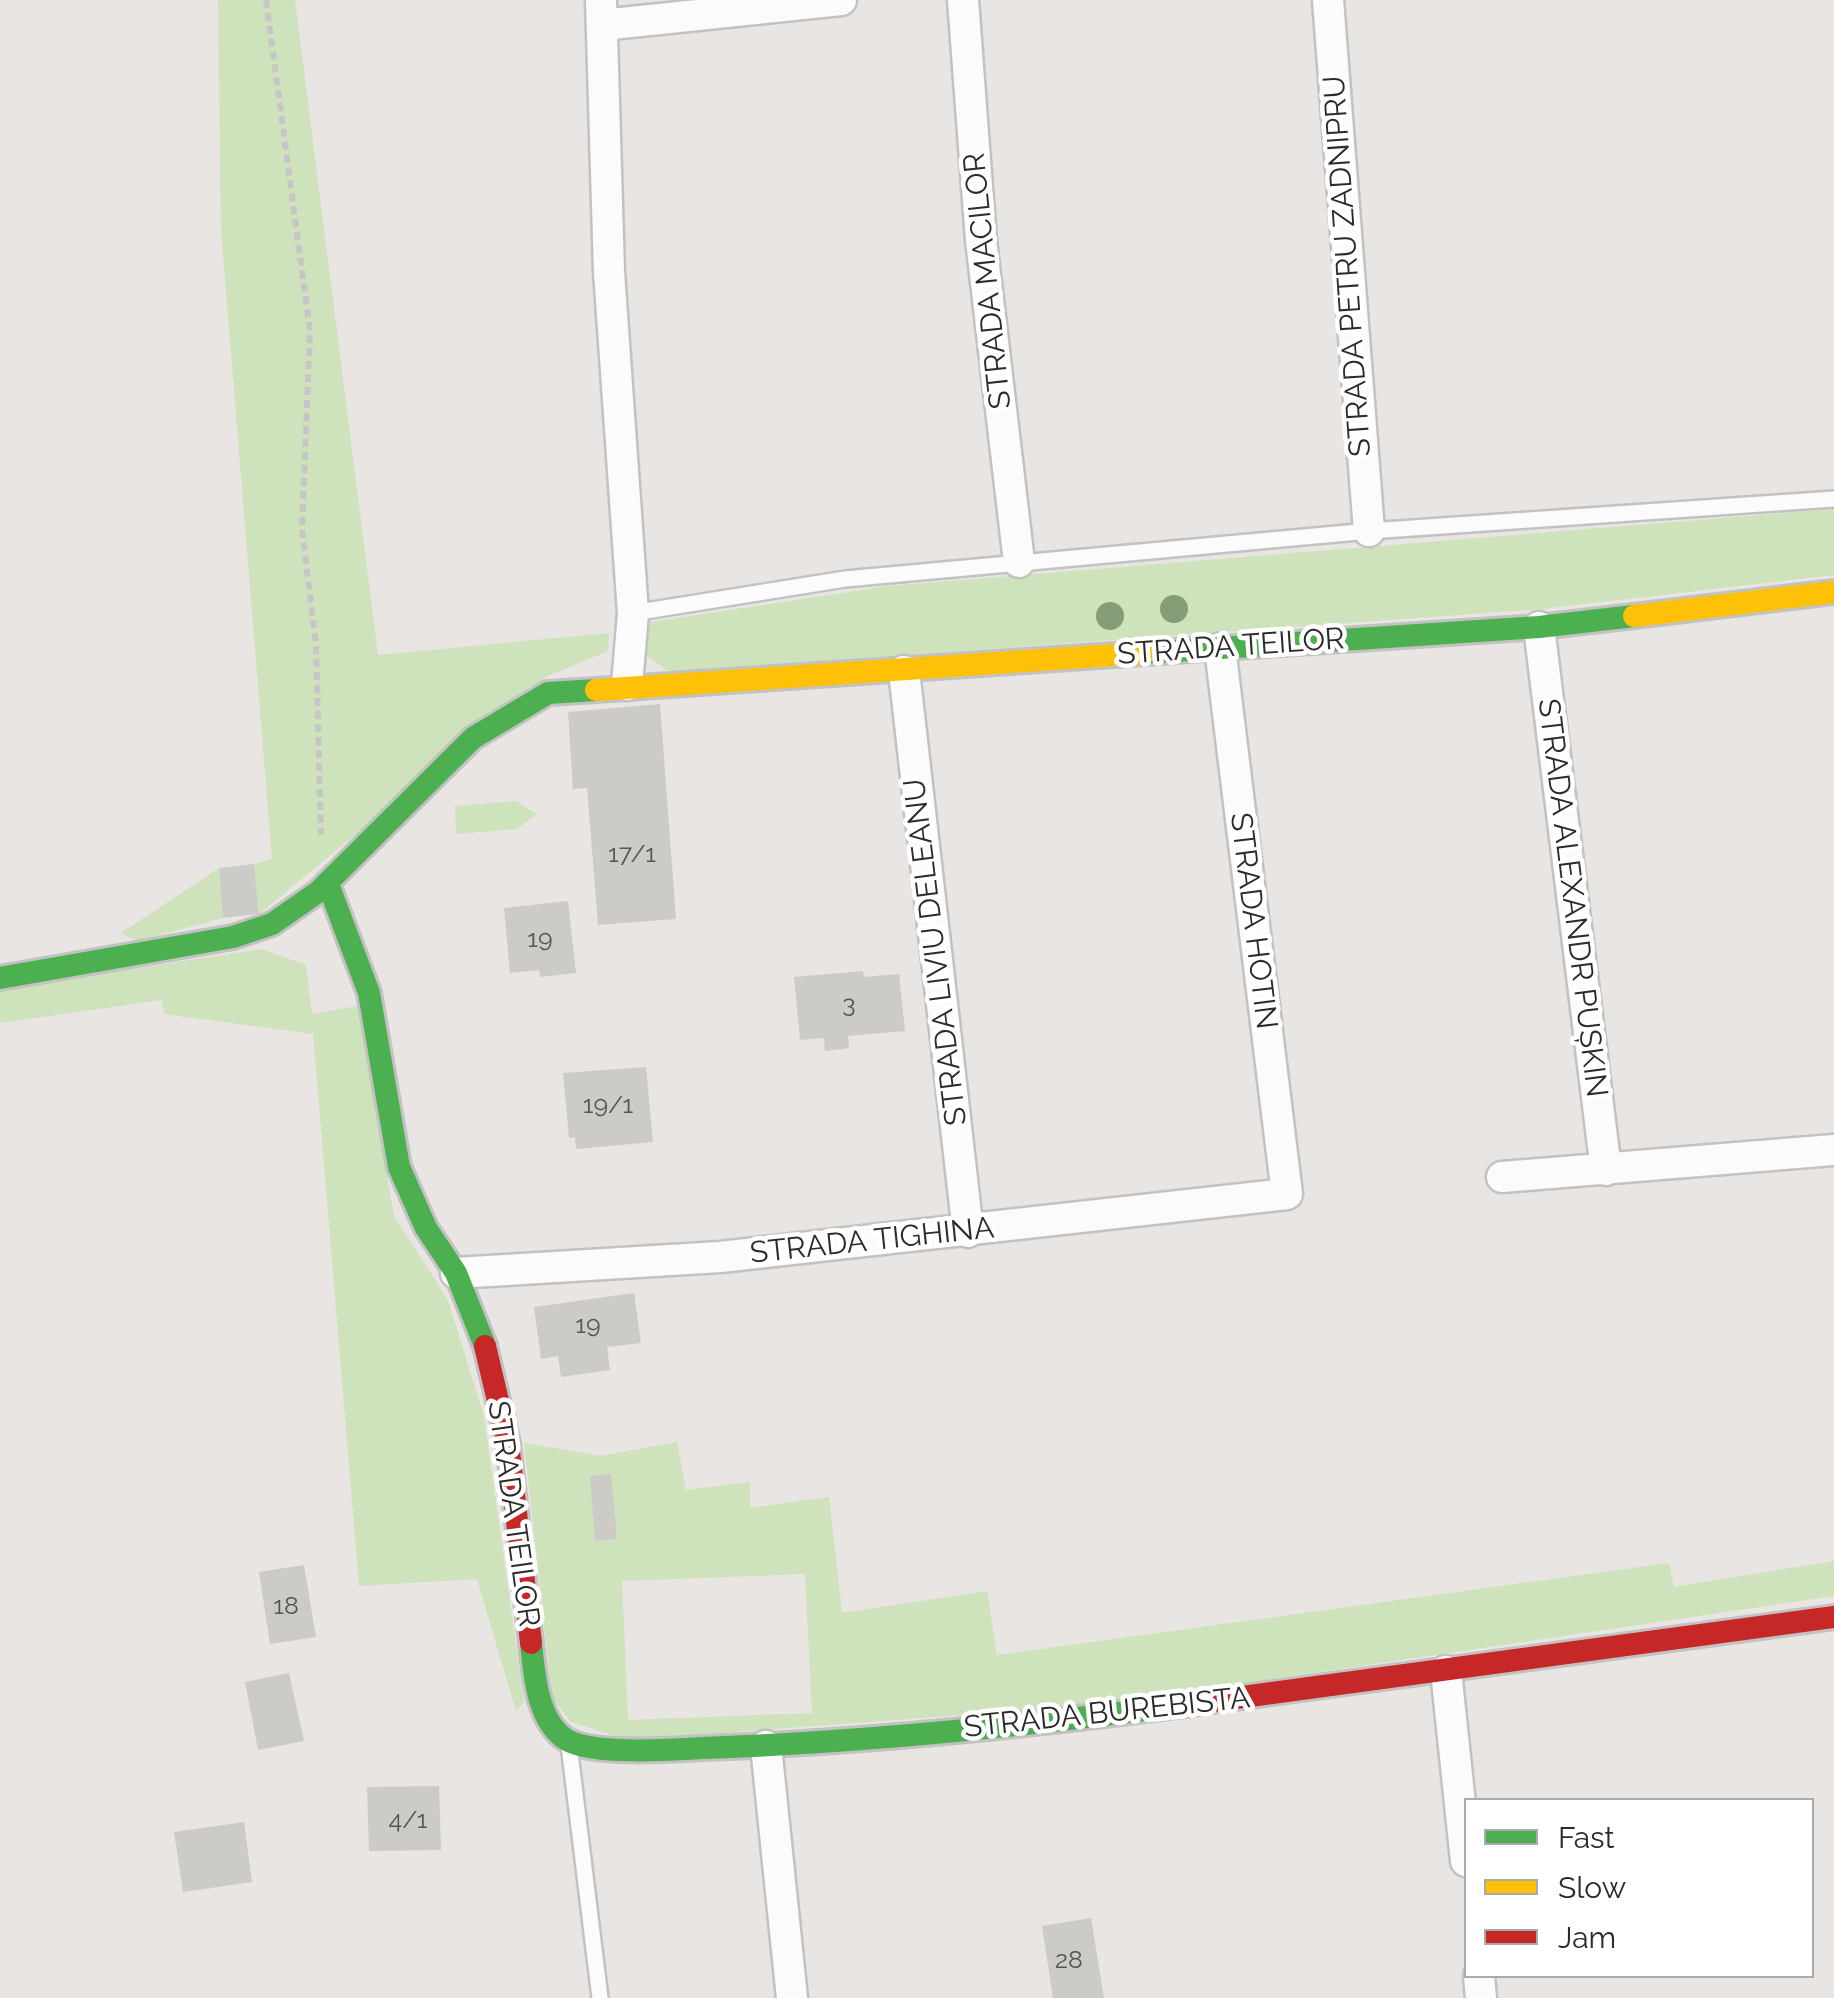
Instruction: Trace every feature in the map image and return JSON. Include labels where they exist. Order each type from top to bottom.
[{"type":"street","points":[[628,685],[633,613],[609,272],[601,12],[840,0]]},
{"type":"street","name":"STRADA MACILOR","points":[[963,0],[981,240],[1019,562]]},
{"type":"street","name":"STRADA PETRU ZADNIPRU","points":[[1328,0],[1369,532]]},
{"type":"street","name":"STRADA TEILOR","points":[[568,1741],[549,1722],[535,1680],[508,1442],[481,1331],[456,1273],[426,1228],[399,1166],[369,993],[328,884],[454,752],[519,705],[548,693],[1539,626],[1834,592]]},
{"type":"street","name":"STRADA ALEXANDR PUȘKIN","points":[[1539,626],[1606,1170]]},
{"type":"street","name":"STRADA HOTIN","points":[[1220,648],[1287,1194]]},
{"type":"street","name":"STRADA LIVIU DELEANU","points":[[904,671],[968,1232]]},
{"type":"street","points":[[0,978],[252,931],[279,921],[328,884]]},
{"type":"street","points":[[1502,1178],[1834,1150]]},
{"type":"street","name":"STRADA TIGHINA","points":[[456,1273],[720,1258],[1287,1194]]},
{"type":"street","name":"STRADA BUREBISTA","points":[[766,1746],[1063,1721],[1834,1617]]},
{"type":"street","points":[[1446,1672],[1464,1843]]},
{"type":"street","points":[[568,1741],[636,1750],[766,1746],[792,1998]]},
{"type":"lane","points":[[633,613],[845,578],[1369,532],[1834,499]]},
{"type":"lane","points":[[568,1741],[600,1998]]},
{"type":"path","points":[[266,0],[310,331],[302,529],[316,645],[319,823],[328,884]]},
{"type":"green space","points":[[218,0],[295,0],[378,655],[609,633],[608,651],[548,676],[259,914],[254,864],[272,859],[221,230]]},
{"type":"green space","points":[[1834,509],[1834,575],[1542,609],[669,672],[646,655],[644,623],[888,586]]},
{"type":"green space","points":[[516,801],[537,814],[517,829],[456,834],[455,806]]},
{"type":"green space","points":[[219,868],[223,918],[138,941],[121,933]]},
{"type":"green space","points":[[262,949],[306,965],[312,1014],[357,1006],[394,1216],[448,1300],[484,1417],[524,1701],[516,1711],[477,1579],[359,1586],[313,1034],[164,1014],[162,1000],[0,1023],[0,989]]},
{"type":"green space","points":[[677,1442],[686,1490],[750,1482],[750,1508],[829,1497],[842,1613],[987,1591],[997,1655],[1669,1563],[1674,1587],[1834,1561],[1834,1596],[1096,1705],[628,1740],[571,1722],[552,1697],[524,1443],[601,1456]],"holes":[[[805,1574],[812,1713],[628,1720],[622,1581]]]},
{"type":"building","points":[[660,704],[676,919],[598,925],[587,788],[573,789],[568,712]]},
{"type":"building","points":[[254,864],[259,914],[223,918],[219,868]]},
{"type":"building","points":[[568,901],[576,973],[540,977],[539,970],[510,973],[504,908]]},
{"type":"building","points":[[863,971],[864,977],[899,974],[905,1031],[848,1036],[849,1048],[825,1051],[824,1038],[800,1040],[794,977]]},
{"type":"building","points":[[646,1067],[653,1142],[576,1149],[575,1137],[569,1138],[563,1073]]},
{"type":"building","points":[[634,1293],[641,1343],[607,1347],[610,1370],[561,1377],[558,1356],[541,1359],[534,1307]]},
{"type":"building","points":[[611,1474],[617,1539],[595,1541],[590,1476]]},
{"type":"building","points":[[304,1565],[316,1637],[270,1644],[259,1572]]},
{"type":"building","points":[[289,1673],[304,1741],[258,1750],[245,1682]]},
{"type":"building","points":[[439,1786],[441,1850],[369,1851],[367,1787]]},
{"type":"building","points":[[244,1822],[252,1882],[183,1892],[174,1832]]},
{"type":"building","points":[[1091,1918],[1104,1998],[1053,1998],[1042,1926]]},
{"type":"traffic: fast","points":[[1144,653],[1539,627],[1634,616]]},
{"type":"traffic: fast","points":[[0,978],[233,937],[272,924],[318,892],[473,738],[548,693],[596,690]]},
{"type":"traffic: fast","points":[[328,884],[369,993],[399,1167],[426,1228],[456,1273],[485,1346]]},
{"type":"traffic: fast","points":[[531,1643],[539,1696],[557,1732],[579,1745],[613,1750],[889,1737],[1198,1703]]},
{"type":"traffic: slow","points":[[1634,616],[1834,592]]},
{"type":"traffic: slow","points":[[596,690],[1144,653]]},
{"type":"traffic: jam","points":[[485,1346],[508,1443],[531,1643]]},
{"type":"traffic: jam","points":[[1198,1703],[1834,1617]]}]
